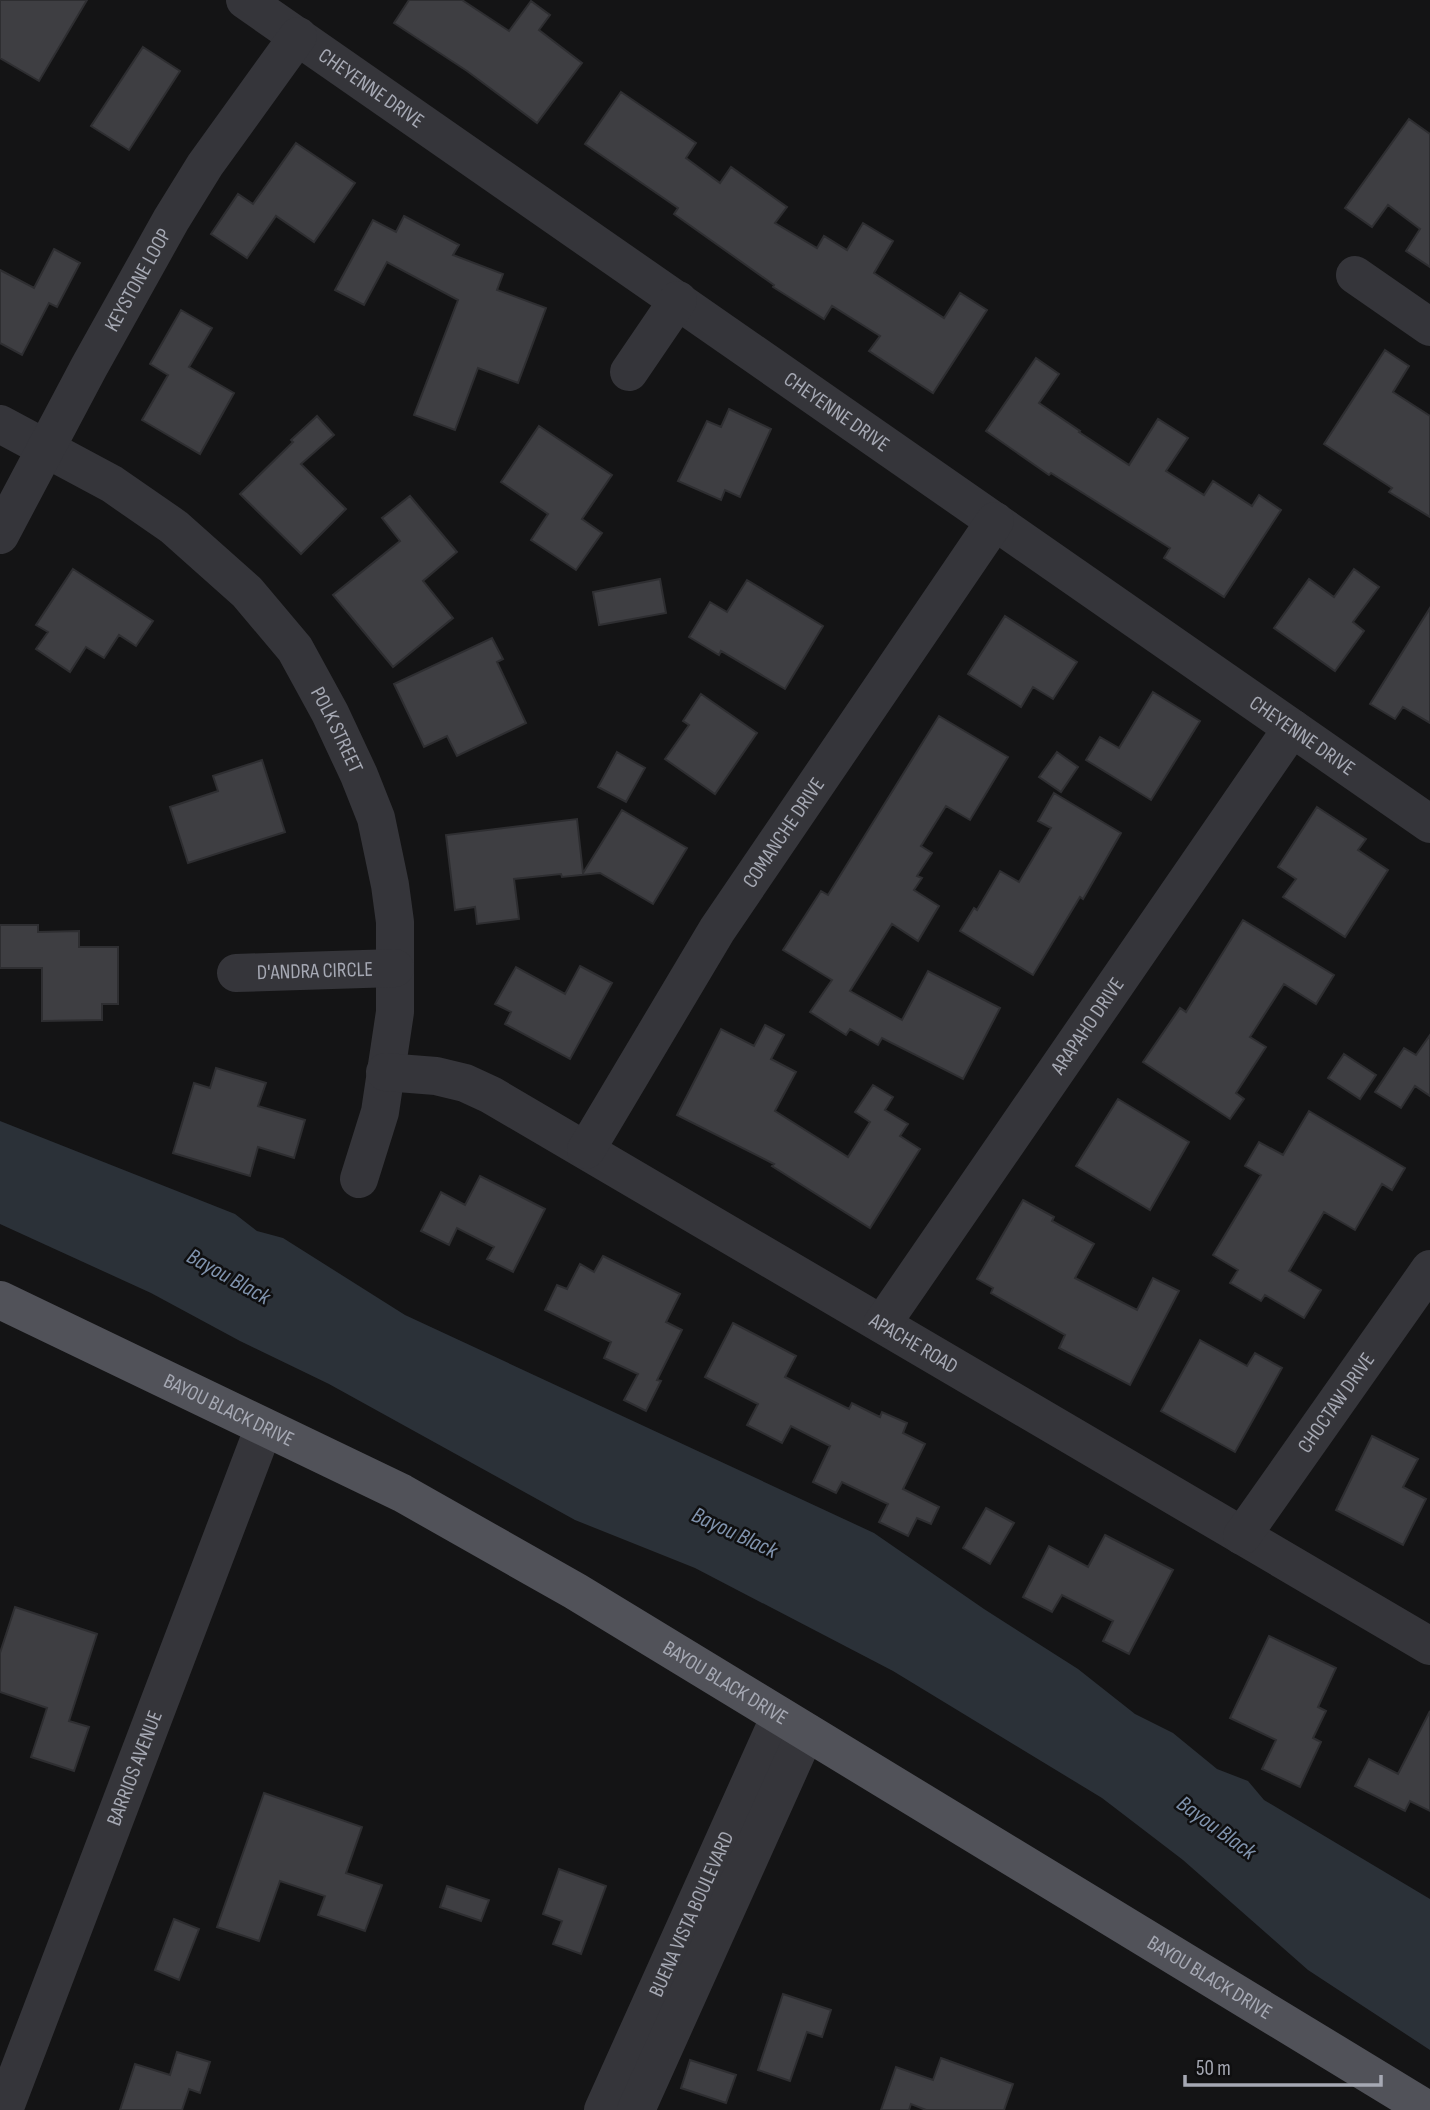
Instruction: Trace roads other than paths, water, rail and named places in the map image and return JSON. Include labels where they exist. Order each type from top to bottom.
[{"type":"main road","name":"BAYOU BLACK DRIVE","points":[[0,1300],[402,1493],[575,1591],[1428,2110]]},
{"type":"street","name":"CHEYENNE DRIVE","points":[[245,0],[1430,824]]},
{"type":"street","name":"KEYSTONE LOOP","points":[[0,536],[170,220],[205,165],[298,36]]},
{"type":"street","points":[[1355,275],[1430,327]]},
{"type":"street","points":[[629,372],[678,300]]},
{"type":"street","name":"POLK STREET","points":[[0,424],[112,484],[174,527],[247,592],[295,649],[330,713],[376,818],[395,922],[395,1012],[380,1112],[359,1179]]},
{"type":"street","name":"COMANCHE DRIVE","points":[[586,1150],[717,930],[995,521]]},
{"type":"street","name":"ARAPAHO DRIVE","points":[[882,1324],[1292,728]]},
{"type":"street","name":"D'ANDRA CIRCLE","points":[[236,973],[395,968]]},
{"type":"street","name":"APACHE ROAD","points":[[386,1072],[436,1076],[465,1083],[491,1095],[1430,1646]]},
{"type":"street","name":"CHOCTAW DRIVE","points":[[1242,1536],[1430,1269]]},
{"type":"street","name":"BARRIOS AVENUE","points":[[4,2110],[264,1427]]},
{"type":"street","name":"BUENA VISTA BOULEVARD","points":[[603,2110],[793,1724]]},
{"type":"street","name":"BUENA VISTA BOULEVARD","points":[[636,2110],[793,1724]]},
{"type":"water","name":"Bayou Black","points":[[0,1121],[235,1214],[257,1231],[283,1238],[405,1315],[874,1533],[984,1609],[1078,1669],[1135,1714],[1173,1733],[1217,1769],[1248,1781],[1264,1800],[1430,1899],[1430,2050],[1308,1970],[1183,1860],[1102,1798],[893,1671],[695,1568],[575,1520],[329,1384],[240,1341],[151,1293],[0,1224]]}]
